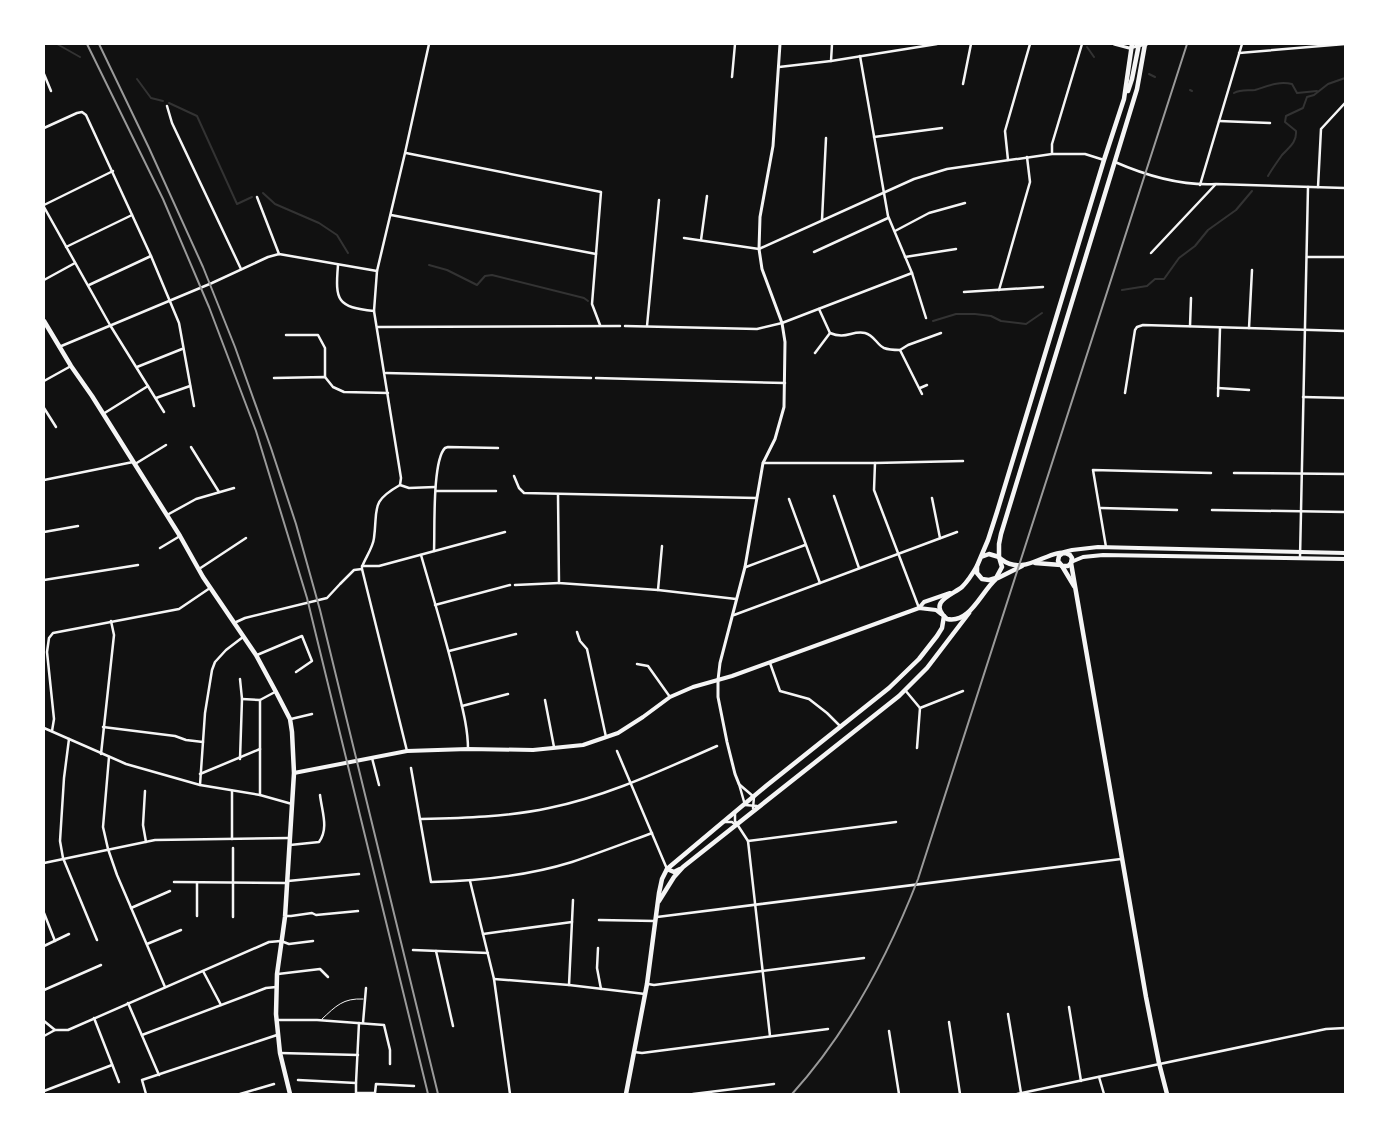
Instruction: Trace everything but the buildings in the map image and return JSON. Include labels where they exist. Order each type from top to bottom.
[{"type":"main road","points":[[996,579],[1002,567],[999,557],[1001,534],[1137,89],[1146,44]]},
{"type":"main road","points":[[1124,99],[1131,45]]},
{"type":"main road","points":[[626,1094],[647,984],[660,886],[667,869],[889,688],[919,659],[942,628],[943,616],[940,603],[962,586],[977,566],[998,512],[1104,160],[1132,79],[1139,45]]},
{"type":"main road","points":[[44,321],[46,329],[135,463],[210,588],[256,655],[290,719],[294,773],[285,916],[280,940],[276,987],[277,1035],[290,1094]]},
{"type":"main road","points":[[981,557],[990,554],[1012,565],[1033,563],[1078,549],[1106,547],[1345,552]]},
{"type":"main road","points":[[1063,553],[1070,555],[1122,859],[1159,1064],[1167,1094]]},
{"type":"main road","points":[[1063,553],[1058,559],[1075,587]]},
{"type":"main road","points":[[1033,563],[1066,566],[1086,556],[1103,555],[1345,559]]},
{"type":"main road","points":[[667,869],[674,872],[683,867],[737,826],[905,690],[942,650],[985,589],[996,579],[1026,564]]},
{"type":"main road","points":[[977,566],[978,576],[982,579],[996,579]]},
{"type":"main road","points":[[919,608],[924,602],[952,592]]},
{"type":"main road","points":[[294,773],[407,751],[468,749],[533,750],[583,745],[630,726],[670,697],[693,687],[770,663],[919,608],[936,610],[947,619],[956,620],[969,613]]},
{"type":"main road","points":[[658,904],[672,880],[683,867]]},
{"type":"street","points":[[400,485],[401,478],[393,434],[386,373],[374,311],[377,271],[429,44]]},
{"type":"street","points":[[732,77],[735,44]]},
{"type":"street","points":[[761,806],[745,805],[734,774],[718,697],[718,680],[720,663],[746,567],[763,463],[775,440],[784,412],[786,354],[782,323],[762,269],[759,249],[760,216],[773,146],[780,44]]},
{"type":"street","points":[[831,61],[832,44]]},
{"type":"street","points":[[778,67],[831,61],[937,44]]},
{"type":"street","points":[[963,84],[971,44]]},
{"type":"street","points":[[1008,160],[1005,130],[1030,44]]},
{"type":"street","points":[[1052,154],[1052,144],[1082,44]]},
{"type":"street","points":[[1114,44],[1146,44]]},
{"type":"street","points":[[1200,185],[1242,44]]},
{"type":"street","points":[[1239,54],[1345,44]]},
{"type":"street","points":[[860,56],[888,218],[912,272],[926,318]]},
{"type":"street","points":[[44,74],[51,91]]},
{"type":"street","points":[[1318,187],[1321,129],[1345,103]]},
{"type":"street","points":[[167,106],[172,123],[241,269]]},
{"type":"street","points":[[44,128],[77,113],[82,112],[86,115],[151,256],[179,323],[182,349],[194,406]]},
{"type":"street","points":[[1219,121],[1270,122]]},
{"type":"street","points":[[874,137],[942,128]]},
{"type":"street","points":[[822,220],[826,138]]},
{"type":"street","points":[[405,153],[601,192],[592,304],[600,325]]},
{"type":"street","points":[[684,238],[759,249],[914,179],[947,168],[1052,154],[1085,154],[1104,160]]},
{"type":"street","points":[[999,290],[1030,182],[1027,157]]},
{"type":"street","points":[[1114,162],[1167,180],[1200,185],[1345,188]]},
{"type":"street","points":[[112,171],[44,206],[45,214],[164,412]]},
{"type":"street","points":[[1150,252],[1216,184]]},
{"type":"street","points":[[1300,558],[1308,187]]},
{"type":"street","points":[[702,240],[707,196]]},
{"type":"street","points":[[257,197],[279,254]]},
{"type":"street","points":[[647,326],[659,200]]},
{"type":"street","points":[[895,231],[929,213],[965,203]]},
{"type":"street","points":[[391,215],[596,254]]},
{"type":"street","points":[[66,247],[132,216]]},
{"type":"street","points":[[814,252],[888,218]]},
{"type":"street","points":[[905,257],[956,250]]},
{"type":"street","points":[[59,347],[268,256],[279,254],[377,271]]},
{"type":"street","points":[[88,285],[151,256]]},
{"type":"street","points":[[1307,257],[1345,257]]},
{"type":"street","points":[[44,280],[75,263]]},
{"type":"street","points":[[338,265],[336,288],[341,300],[353,309],[374,311]]},
{"type":"street","points":[[1249,328],[1252,270]]},
{"type":"street","points":[[625,326],[756,329],[782,323],[912,272]]},
{"type":"street","points":[[964,292],[1043,287]]},
{"type":"street","points":[[1190,326],[1191,298]]},
{"type":"street","points":[[819,309],[830,333],[837,336],[866,333],[874,338],[882,348],[900,350],[908,345],[941,333]]},
{"type":"street","points":[[1125,394],[1136,327],[1143,325],[1345,331]]},
{"type":"street","points":[[378,327],[620,326]]},
{"type":"street","points":[[1218,396],[1220,328]]},
{"type":"street","points":[[816,353],[830,333]]},
{"type":"street","points":[[286,335],[318,335],[325,348],[325,377],[333,387],[344,392],[388,393]]},
{"type":"street","points":[[137,367],[182,349]]},
{"type":"street","points":[[900,350],[922,394]]},
{"type":"street","points":[[44,381],[71,366]]},
{"type":"street","points":[[386,373],[590,378]]},
{"type":"street","points":[[274,378],[325,377]]},
{"type":"street","points":[[596,378],[785,383]]},
{"type":"street","points":[[920,388],[927,385]]},
{"type":"street","points":[[103,414],[148,386]]},
{"type":"street","points":[[156,398],[190,386]]},
{"type":"street","points":[[1218,388],[1249,390]]},
{"type":"street","points":[[1303,398],[1345,398]]},
{"type":"street","points":[[44,408],[56,428]]},
{"type":"street","points":[[44,480],[135,463],[166,445]]},
{"type":"street","points":[[191,447],[219,492]]},
{"type":"street","points":[[434,551],[435,487],[440,453],[445,448],[498,448]]},
{"type":"street","points":[[763,463],[963,461]]},
{"type":"street","points":[[875,463],[874,490],[919,608]]},
{"type":"street","points":[[1106,547],[1093,470],[1211,473]]},
{"type":"street","points":[[1234,473],[1345,474]]},
{"type":"street","points":[[514,476],[524,494],[758,498]]},
{"type":"street","points":[[407,751],[362,568],[374,540],[374,521],[378,502],[391,490],[400,485],[409,488],[435,487]]},
{"type":"street","points":[[167,515],[196,499],[234,488]]},
{"type":"street","points":[[436,491],[496,491]]},
{"type":"street","points":[[558,495],[559,583]]},
{"type":"street","points":[[834,496],[859,568]]},
{"type":"street","points":[[932,498],[940,538]]},
{"type":"street","points":[[789,499],[820,583]]},
{"type":"street","points":[[1100,508],[1177,510]]},
{"type":"street","points":[[1212,510],[1345,512]]},
{"type":"street","points":[[44,532],[78,526]]},
{"type":"street","points":[[234,623],[246,618],[327,598],[354,570],[377,567],[505,532]]},
{"type":"street","points":[[734,615],[957,532]]},
{"type":"street","points":[[160,548],[180,536]]},
{"type":"street","points":[[199,569],[246,538]]},
{"type":"street","points":[[746,567],[805,545]]},
{"type":"street","points":[[658,590],[662,546]]},
{"type":"street","points":[[421,555],[462,706],[468,734],[468,749]]},
{"type":"street","points":[[44,580],[138,565]]},
{"type":"street","points":[[516,585],[559,583],[658,590],[738,600]]},
{"type":"street","points":[[435,605],[510,585]]},
{"type":"street","points":[[52,731],[54,719],[46,644],[48,638],[53,633],[179,609],[210,588]]},
{"type":"street","points":[[101,754],[114,635],[111,621]]},
{"type":"street","points":[[577,632],[580,641],[587,649],[606,737]]},
{"type":"street","points":[[448,651],[516,634]]},
{"type":"street","points":[[256,655],[302,636],[312,661],[296,672]]},
{"type":"street","points":[[200,785],[212,670],[215,662],[226,650],[243,637]]},
{"type":"street","points":[[770,663],[780,691],[809,699],[828,713],[841,727]]},
{"type":"street","points":[[637,664],[648,666],[670,697]]},
{"type":"street","points":[[240,679],[242,699],[240,759]]},
{"type":"street","points":[[905,690],[920,708],[917,748]]},
{"type":"street","points":[[920,708],[963,691]]},
{"type":"street","points":[[242,699],[260,700],[276,692]]},
{"type":"street","points":[[462,706],[508,694]]},
{"type":"street","points":[[260,700],[260,795]]},
{"type":"street","points":[[545,700],[554,749]]},
{"type":"street","points":[[290,719],[312,714]]},
{"type":"street","points":[[103,727],[175,736],[186,740],[203,742]]},
{"type":"street","points":[[44,728],[126,764],[200,785],[260,795],[292,804]]},
{"type":"street","points":[[69,739],[64,778],[60,841],[63,858],[97,940]]},
{"type":"street","points":[[420,819],[486,816],[541,809],[631,784],[716,746]]},
{"type":"street","points":[[200,774],[240,759],[260,749]]},
{"type":"street","points":[[617,751],[667,869]]},
{"type":"street","points":[[108,757],[103,827],[108,849],[130,908],[165,987]]},
{"type":"street","points":[[371,757],[379,785]]},
{"type":"street","points":[[411,768],[431,882],[470,881],[535,871],[571,862],[652,833]]},
{"type":"street","points":[[739,784],[754,797],[751,814]]},
{"type":"street","points":[[232,790],[232,839]]},
{"type":"street","points":[[144,791],[143,825],[146,842]]},
{"type":"street","points":[[290,845],[319,842],[321,840],[325,832],[320,795]]},
{"type":"street","points":[[736,813],[735,821],[737,826]]},
{"type":"street","points":[[724,822],[732,822],[748,841],[770,1036]]},
{"type":"street","points":[[748,841],[896,822]]},
{"type":"street","points":[[44,862],[162,840],[290,838]]},
{"type":"street","points":[[233,848],[233,917]]},
{"type":"street","points":[[599,920],[656,919],[1122,859]]},
{"type":"street","points":[[174,882],[287,882],[359,874]]},
{"type":"street","points":[[470,881],[494,979],[510,1094]]},
{"type":"street","points":[[196,883],[197,916]]},
{"type":"street","points":[[130,908],[170,891]]},
{"type":"street","points":[[569,985],[573,900]]},
{"type":"street","points":[[285,916],[358,911]]},
{"type":"street","points":[[44,914],[55,941]]},
{"type":"street","points":[[483,934],[572,922]]},
{"type":"street","points":[[147,944],[181,930]]},
{"type":"street","points":[[44,946],[69,934]]},
{"type":"street","points":[[44,1036],[55,1030],[68,1030],[269,942],[280,940],[289,944],[313,941]]},
{"type":"street","points":[[598,948],[597,968],[601,989]]},
{"type":"street","points":[[413,950],[488,953]]},
{"type":"street","points":[[436,951],[453,1026]]},
{"type":"street","points":[[647,984],[654,985],[864,958]]},
{"type":"street","points":[[44,990],[101,965]]},
{"type":"street","points":[[277,974],[320,969],[328,977]]},
{"type":"street","points":[[204,971],[222,1006]]},
{"type":"street","points":[[494,979],[645,994]]},
{"type":"street","points":[[142,1036],[266,988],[276,987]]},
{"type":"street","points":[[366,988],[361,1023],[356,1094],[375,1094],[376,1084],[414,1086]]},
{"type":"street","points":[[128,1003],[159,1075]]},
{"type":"street","points":[[1069,1007],[1081,1081]]},
{"type":"street","points":[[1008,1014],[1019,1094],[1326,1028],[1345,1028]]},
{"type":"street","points":[[94,1018],[119,1082]]},
{"type":"street","points":[[276,1020],[322,1020],[384,1025],[390,1050],[390,1064]]},
{"type":"street","points":[[44,1021],[55,1030]]},
{"type":"street","points":[[949,1022],[960,1094]]},
{"type":"street","points":[[634,1052],[642,1053],[828,1028]]},
{"type":"street","points":[[889,1031],[899,1094]]},
{"type":"street","points":[[146,1094],[142,1080],[277,1035]]},
{"type":"street","points":[[280,1053],[358,1055]]},
{"type":"street","points":[[44,1090],[112,1065]]},
{"type":"street","points":[[1099,1077],[1104,1094]]},
{"type":"street","points":[[298,1080],[356,1082]]},
{"type":"street","points":[[240,1094],[274,1084]]},
{"type":"street","points":[[693,1094],[774,1084]]},
{"type":"lane","points":[[322,1020],[340,1004],[350,999],[365,999]]},
{"type":"waterway","points":[[57,44],[80,57]]},
{"type":"waterway","points":[[1087,47],[1094,57]]},
{"type":"waterway","points":[[1149,74],[1155,77]]},
{"type":"waterway","points":[[1268,176],[1295,139],[1296,131],[1285,122],[1286,116],[1303,108],[1307,97],[1314,95],[1328,84],[1345,78]]},
{"type":"waterway","points":[[137,79],[151,98],[163,101]]},
{"type":"waterway","points":[[1234,93],[1282,83],[1292,84],[1297,93],[1317,91]]},
{"type":"waterway","points":[[169,103],[197,116],[237,204],[252,197]]},
{"type":"waterway","points":[[1122,290],[1147,286],[1155,279],[1164,279],[1179,258],[1195,246],[1208,230],[1236,210],[1252,191]]},
{"type":"waterway","points":[[263,193],[275,204],[319,223],[337,235],[348,253]]},
{"type":"waterway","points":[[429,265],[447,270],[477,285],[485,276],[492,275],[584,298],[588,301]]},
{"type":"waterway","points":[[933,321],[956,314],[975,314],[991,316],[1001,321],[1026,324],[1042,313]]},
{"type":"railway","points":[[87,44],[163,199],[209,307],[256,431],[307,598],[428,1094]]},
{"type":"railway","points":[[99,44],[203,267],[235,347],[296,524],[320,610],[438,1094]]},
{"type":"railway","points":[[792,1094],[831,1045],[865,992],[894,936],[918,879],[1187,44]]}]
